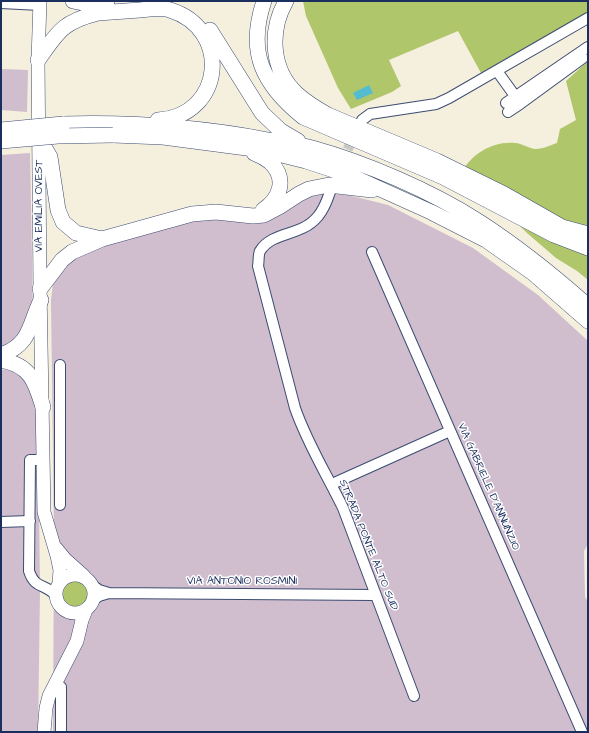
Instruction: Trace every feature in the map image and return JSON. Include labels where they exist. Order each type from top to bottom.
[{"type":"highway","points":[[73,1],[82,4],[103,5],[168,1],[189,8],[203,20],[210,29],[262,113],[280,131],[311,148]]},
{"type":"highway","points":[[264,1],[260,16],[257,44],[258,54],[264,73],[275,91],[287,104],[303,117],[443,177],[554,235],[588,248]]},
{"type":"highway","points":[[286,1],[278,18],[274,42],[278,65],[285,80],[296,94],[312,106],[328,115],[437,161],[504,194],[562,227],[588,234]]},
{"type":"highway","points":[[1,141],[58,136],[115,128],[134,120],[176,117],[186,113],[195,106],[203,96],[212,74],[213,59],[208,42],[201,31],[192,22],[166,8],[98,13],[77,19],[66,25],[59,32],[38,60]]},
{"type":"highway","points":[[1,130],[63,124],[115,128],[186,128],[224,132],[311,148],[356,163],[399,180],[477,220],[538,264],[588,306]]},
{"type":"highway","points":[[115,128],[163,137],[262,150],[306,161],[349,175],[445,218],[486,240],[533,274],[588,321]]},
{"type":"highway","points":[[39,138],[50,157],[58,210],[63,222],[76,233],[102,239]]},
{"type":"highway","points":[[244,148],[269,162],[278,174],[280,182],[280,190],[273,202],[263,210],[247,215]]},
{"type":"highway","points":[[1,355],[15,348],[23,341],[30,331],[40,294],[62,260],[72,252],[102,239],[192,214],[216,212],[264,215],[309,189],[329,184],[390,193]]},
{"type":"highway","points":[[1,360],[11,362],[21,367],[32,376],[43,407]]},
{"type":"main road","name":"VIA EMILIA OVEST","points":[[40,3],[38,60],[44,512],[60,570],[55,588]]},
{"type":"main road","name":"VIA EMILIA OVEST","points":[[54,545],[65,559],[88,580]]},
{"type":"main road","points":[[44,732],[46,708],[49,696],[77,641],[82,620],[95,592],[88,580],[77,574],[64,578],[55,588],[59,604],[64,610],[72,626],[72,641],[68,658]]},
{"type":"main road","points":[[64,610],[75,613],[90,605]]},
{"type":"street","name":"VIA EMILIA OVEST","points":[[1,3],[40,3]]},
{"type":"street","points":[[362,120],[370,114],[436,104],[458,94],[588,18]]},
{"type":"street","points":[[518,100],[588,47]]},
{"type":"street","points":[[507,107],[588,55]]},
{"type":"street","points":[[497,71],[518,100]]},
{"type":"street","name":"STRADA PONTE ALTO SUD","points":[[331,189],[322,212],[311,224],[272,240],[260,252],[258,266],[293,401],[301,426],[343,508],[414,696]]},
{"type":"street","name":"VIA GABRIELE D'ANNUNZIO","points":[[372,252],[582,732]]},
{"type":"street","points":[[60,365],[60,505]]},
{"type":"street","points":[[43,407],[60,406]]},
{"type":"street","points":[[332,484],[450,431]]},
{"type":"street","points":[[43,460],[30,460],[29,571],[34,582],[38,585],[55,588]]},
{"type":"street","points":[[1,522],[30,521]]},
{"type":"street","points":[[88,580],[99,590],[108,594]]},
{"type":"street","points":[[90,605],[99,596],[108,594]]},
{"type":"street","name":"VIA ANTONIO ROSMINI","points":[[108,594],[375,595]]},
{"type":"street","points":[[61,687],[61,732]]},
{"type":"shaded area","points":[[1,69],[28,70],[27,112],[1,110]]},
{"type":"shaded area","points":[[30,153],[33,314],[28,330],[1,349],[1,155]]},
{"type":"shaded area","points":[[324,193],[348,195],[388,205],[473,248],[538,295],[588,341],[588,544],[584,551],[585,597],[588,602],[588,732],[53,732],[54,536],[51,300],[53,284],[59,270],[75,255],[196,217],[225,217]]},
{"type":"shaded area","points":[[12,368],[33,386],[38,420],[40,589],[38,732],[1,732],[1,370]]},
{"type":"green space","points":[[303,1],[588,1],[588,12],[481,73],[458,31],[389,60],[401,86],[392,92],[351,109],[338,88],[306,16]]},
{"type":"green space","points":[[588,61],[588,280],[556,258],[461,173],[477,155],[498,144],[518,143],[536,149],[544,148],[557,143],[560,129],[576,120],[566,81]]},
{"type":"green space","points":[[76,581],[85,585],[89,594],[85,603],[76,607],[67,603],[63,594],[67,585]]},
{"type":"water","points":[[369,85],[373,93],[357,100],[353,93]]},
{"type":"tunnel","points":[[341,163],[355,134]]}]
